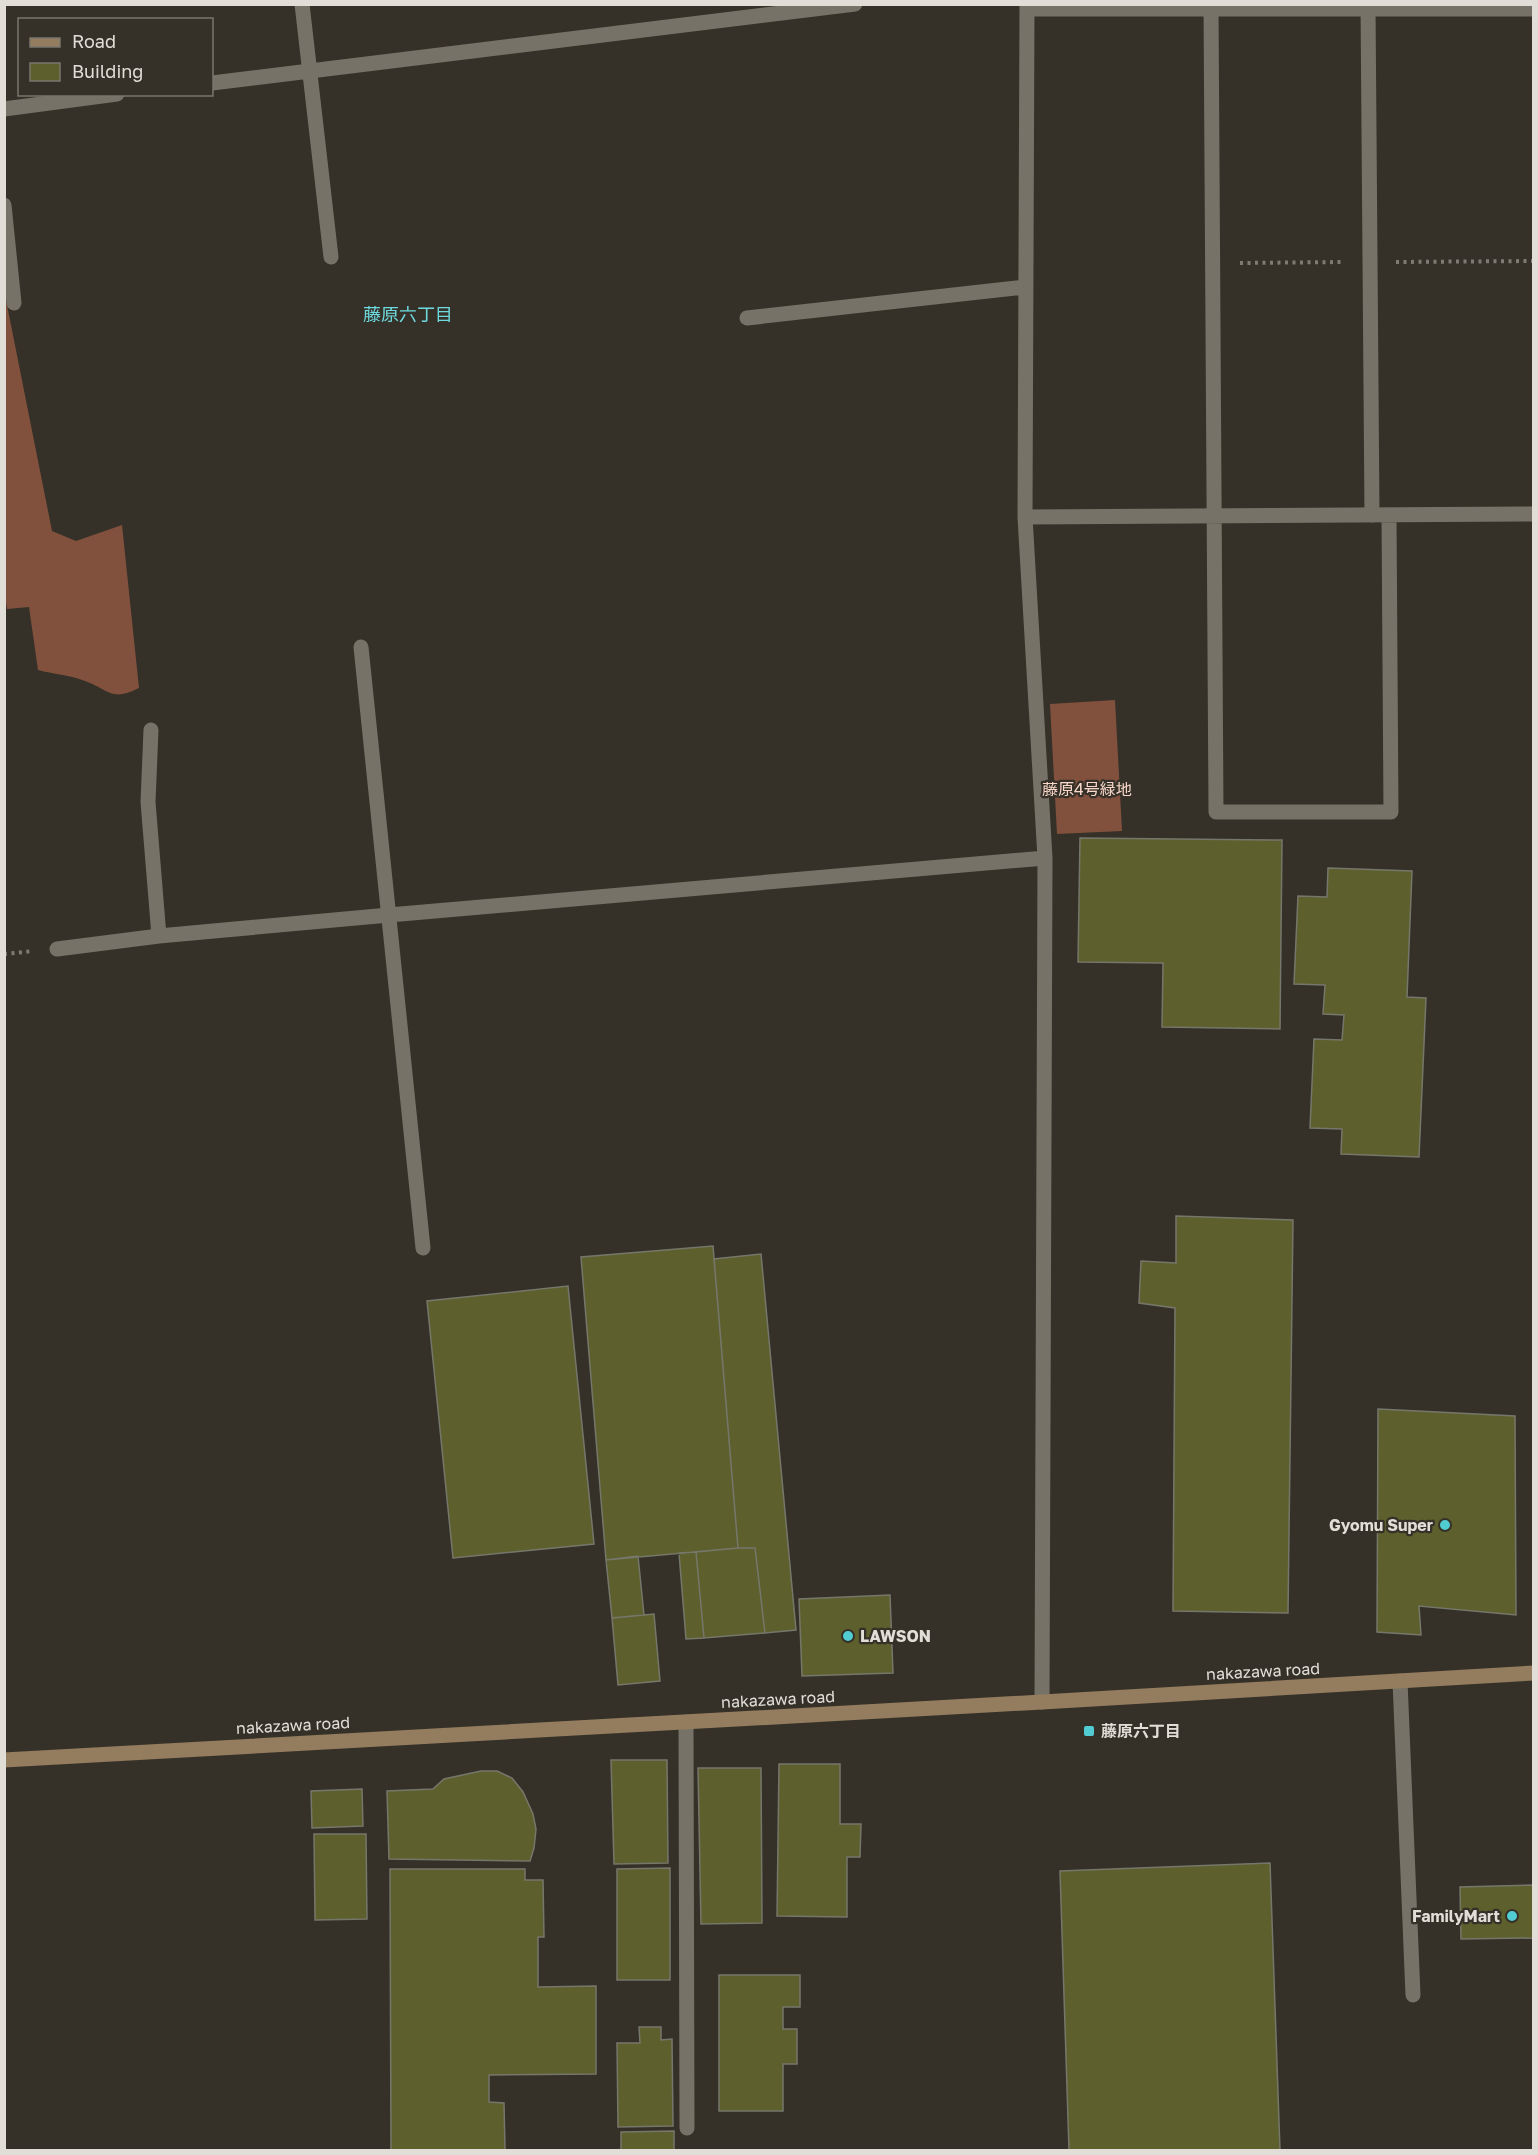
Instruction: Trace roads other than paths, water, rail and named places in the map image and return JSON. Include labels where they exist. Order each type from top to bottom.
[{"type":"street","points":[[302,4],[331,257]]},
{"type":"street","points":[[213,83],[822,6],[855,4]]},
{"type":"street","points":[[1042,1702],[1045,858],[1025,517],[1027,7],[1533,9]]},
{"type":"street","points":[[1211,7],[1216,812],[1391,812],[1389,515]]},
{"type":"street","points":[[1368,7],[1372,515]]},
{"type":"street","points":[[4,109],[102,96]]},
{"type":"street","points":[[4,206],[14,303]]},
{"type":"street","points":[[747,318],[1025,287]]},
{"type":"street","points":[[1025,517],[1533,514]]},
{"type":"street","points":[[361,647],[423,1248]]},
{"type":"street","points":[[151,730],[148,802],[159,936]]},
{"type":"street","points":[[57,949],[159,936],[1045,858]]},
{"type":"street","name":"nakazawa road","points":[[4,1760],[1533,1672]]},
{"type":"street","points":[[1400,1681],[1413,1995]]},
{"type":"street","points":[[686,1722],[687,2128]]},
{"type":"place","name":"Gyomu Super","points":[[1445,1525]]},
{"type":"place","name":"LAWSON","points":[[848,1636]]},
{"type":"place","name":"藤原六丁目","points":[[1089,1731]]},
{"type":"place","name":"FamilyMart","points":[[1512,1916]]},
{"type":"district","name":"藤原六丁目","points":[[408,315]]},
{"type":"park label","name":"藤原4号緑地","points":[[1087,789]]}]
